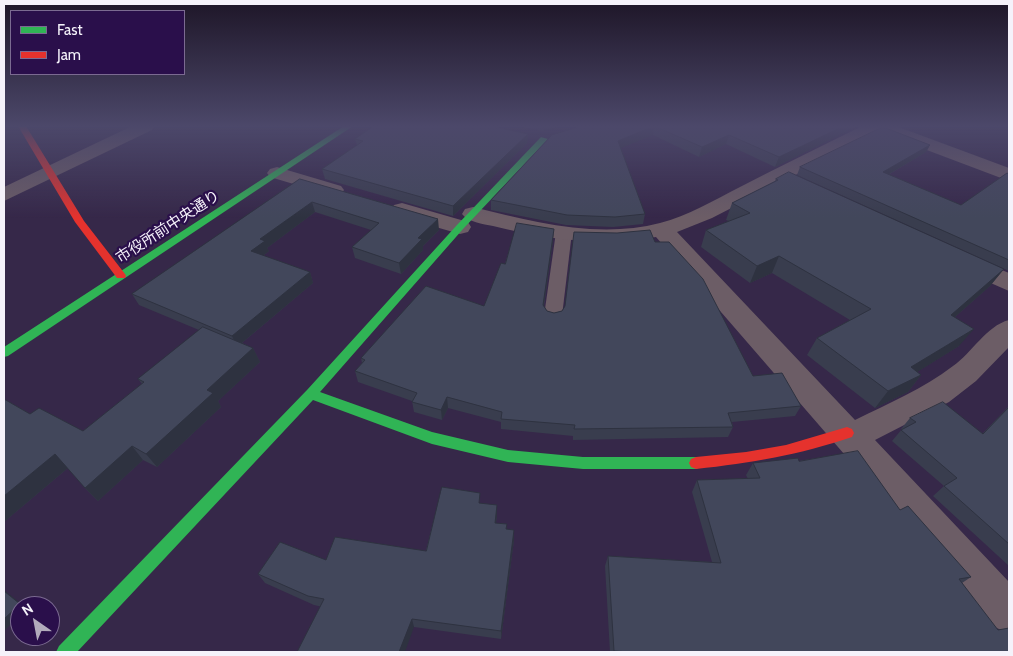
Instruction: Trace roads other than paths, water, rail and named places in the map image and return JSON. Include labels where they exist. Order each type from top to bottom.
[{"type":"street","points":[[39,157],[96,248],[121,276]]},
{"type":"street","points":[[4,195],[82,157]]},
{"type":"street","name":"市役所前中央通り","points":[[4,353],[303,157]]},
{"type":"street","points":[[65,652],[310,394],[527,157]]},
{"type":"street","points":[[387,206],[467,221],[564,232],[609,234],[662,230],[715,208],[816,157]]},
{"type":"street","points":[[961,157],[1009,175]]},
{"type":"street","points":[[278,173],[351,195]]},
{"type":"street","points":[[778,176],[805,188]]},
{"type":"street","points":[[662,230],[1009,612]]},
{"type":"street","points":[[947,254],[1009,283]]},
{"type":"street","points":[[310,394],[432,438],[508,456],[583,463],[682,464],[746,458],[786,451],[849,435],[938,393],[966,373],[1009,330]]},
{"type":"lane","points":[[553,316],[564,232]]}]
